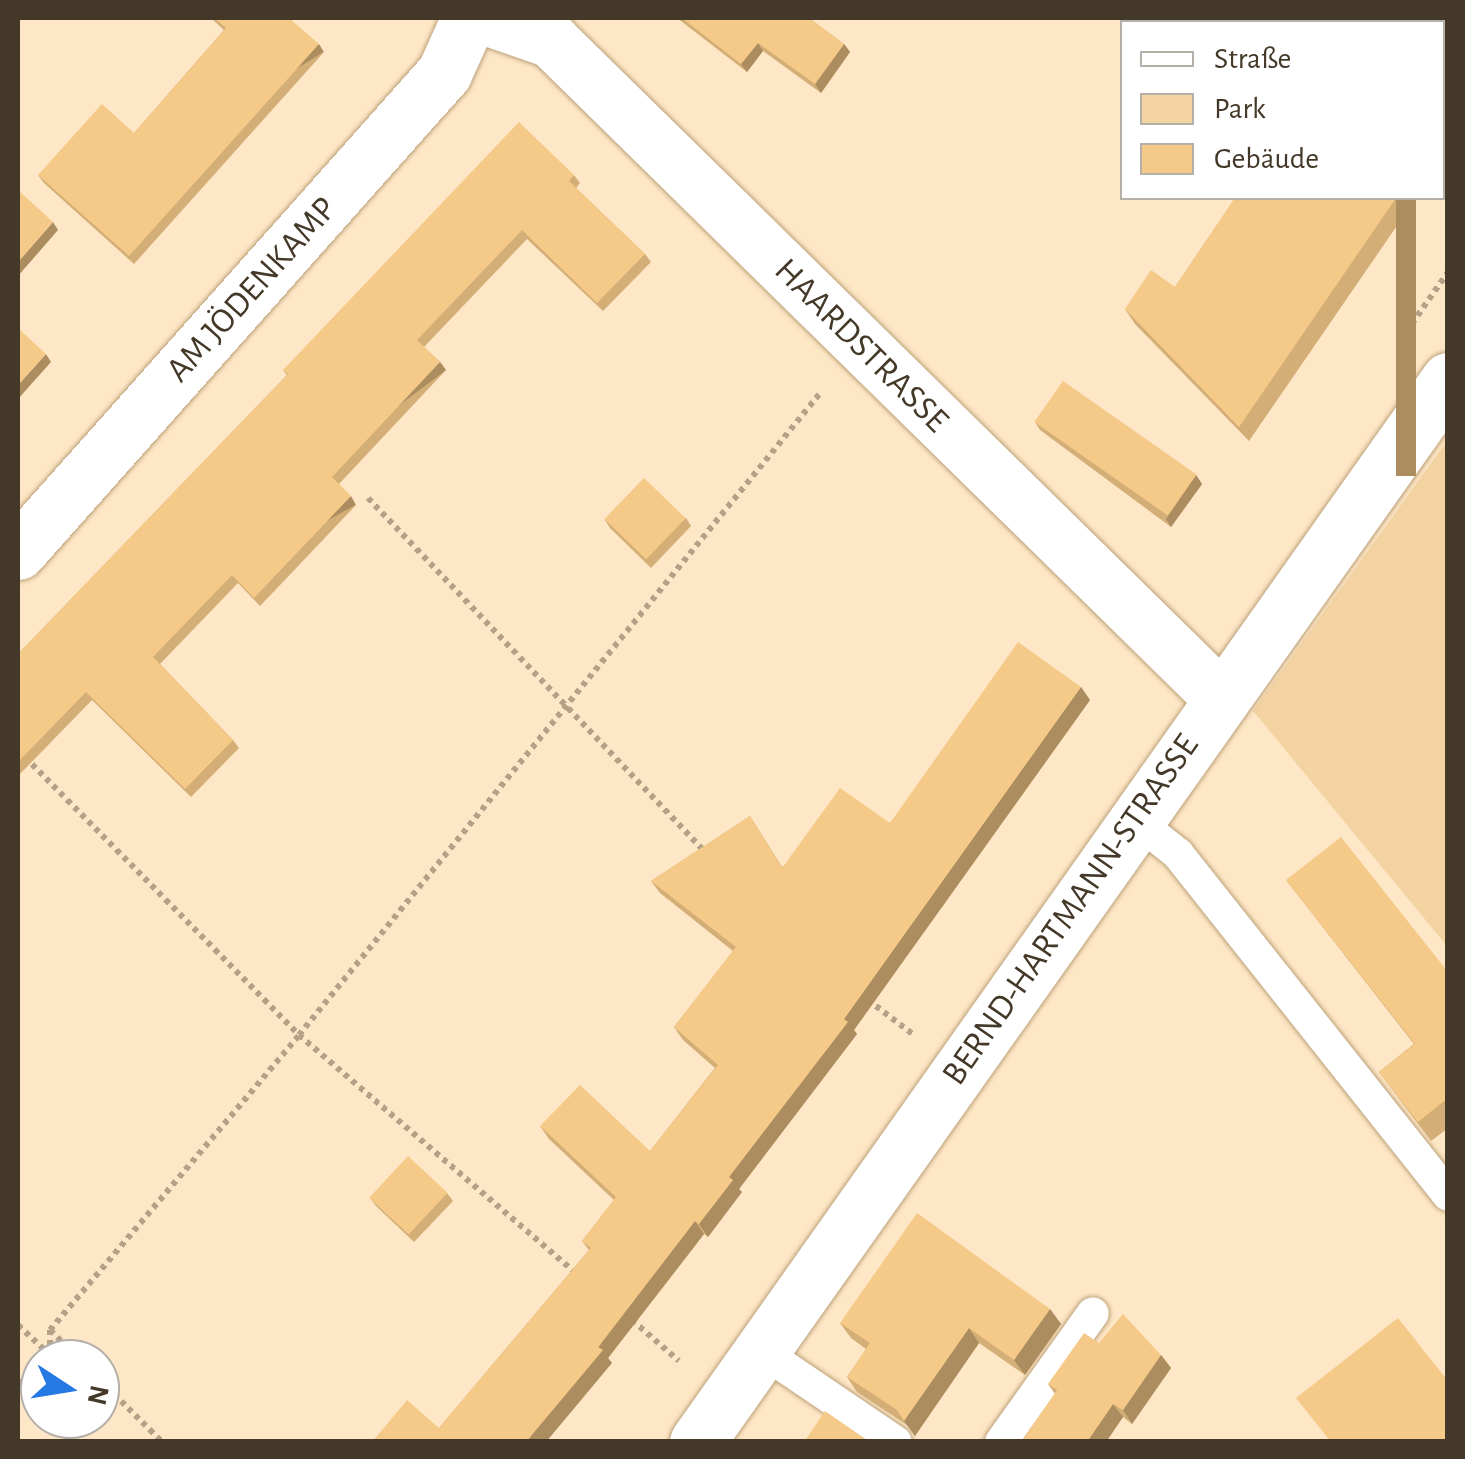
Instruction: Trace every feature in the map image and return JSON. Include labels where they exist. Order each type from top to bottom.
[{"type":"street","name":"AM JÖDENKAMP","points":[[18,552],[444,73],[469,18]]},
{"type":"street","name":"HAARDSTRASSE","points":[[488,18],[550,40],[1221,698]]},
{"type":"street","name":"BERND-HARTMANN-STRASSE","points":[[712,1420],[1448,380]]},
{"type":"lane","points":[[1134,819],[1178,854],[1448,1195]]},
{"type":"lane","points":[[1000,1442],[1092,1313]]},
{"type":"lane","points":[[760,1350],[896,1442]]},
{"type":"path","points":[[48,1339],[50,1330],[299,1035],[860,345]]},
{"type":"path","points":[[368,498],[715,864]]},
{"type":"path","points":[[18,750],[299,1035],[586,1282]]},
{"type":"path","points":[[859,993],[959,1068]]},
{"type":"path","points":[[617,1308],[712,1420]]},
{"type":"path","points":[[50,1330],[59,1339]]},
{"type":"path","points":[[120,1400],[162,1442]]},
{"type":"green space","points":[[1447,441],[1448,946],[1253,711]]},
{"type":"building","points":[[214,18],[289,18],[319,44],[129,256],[38,175],[102,104],[134,133],[226,28]]},
{"type":"building","points":[[682,18],[809,18],[844,44],[815,84],[758,43],[741,64]]},
{"type":"building","points":[[1448,18],[1445,115],[1445,20],[1406,20]]},
{"type":"building","points":[[519,122],[574,175],[569,181],[645,254],[597,303],[522,230],[417,340],[440,362],[332,477],[351,496],[254,598],[232,575],[153,657],[233,740],[185,789],[86,692],[18,762],[18,654],[288,374],[283,370]]},
{"type":"building","points":[[18,190],[53,222],[18,262]]},
{"type":"building","points":[[1234,200],[1395,200],[1239,427],[1125,309],[1151,270],[1175,287]]},
{"type":"building","points":[[18,328],[46,354],[18,385]]},
{"type":"building","points":[[1063,381],[1197,474],[1168,515],[1034,422]]},
{"type":"building","points":[[644,478],[686,518],[646,559],[604,519]]},
{"type":"building","points":[[1018,642],[1081,687],[844,1019],[848,1022],[729,1177],[733,1180],[699,1224],[695,1221],[598,1347],[603,1350],[526,1442],[372,1442],[407,1400],[439,1428],[591,1248],[582,1241],[616,1197],[540,1126],[580,1085],[650,1151],[718,1065],[674,1027],[736,947],[651,881],[750,816],[782,868],[840,788],[890,823]]},
{"type":"building","points":[[1341,837],[1448,972],[1448,1098],[1418,1122],[1379,1072],[1415,1044],[1286,880]]},
{"type":"building","points":[[408,1156],[447,1193],[409,1235],[369,1198]]},
{"type":"building","points":[[917,1213],[1050,1309],[1014,1360],[969,1328],[904,1421],[897,1410],[847,1377],[870,1343],[840,1323]]},
{"type":"building","points":[[1123,1314],[1161,1355],[1123,1410],[1113,1404],[1087,1442],[1021,1442],[1057,1390],[1048,1384],[1084,1333],[1099,1343]]},
{"type":"building","points":[[1398,1318],[1448,1381],[1448,1440],[1331,1442],[1296,1398]]},
{"type":"building","points":[[825,1411],[870,1442],[804,1442]]}]
